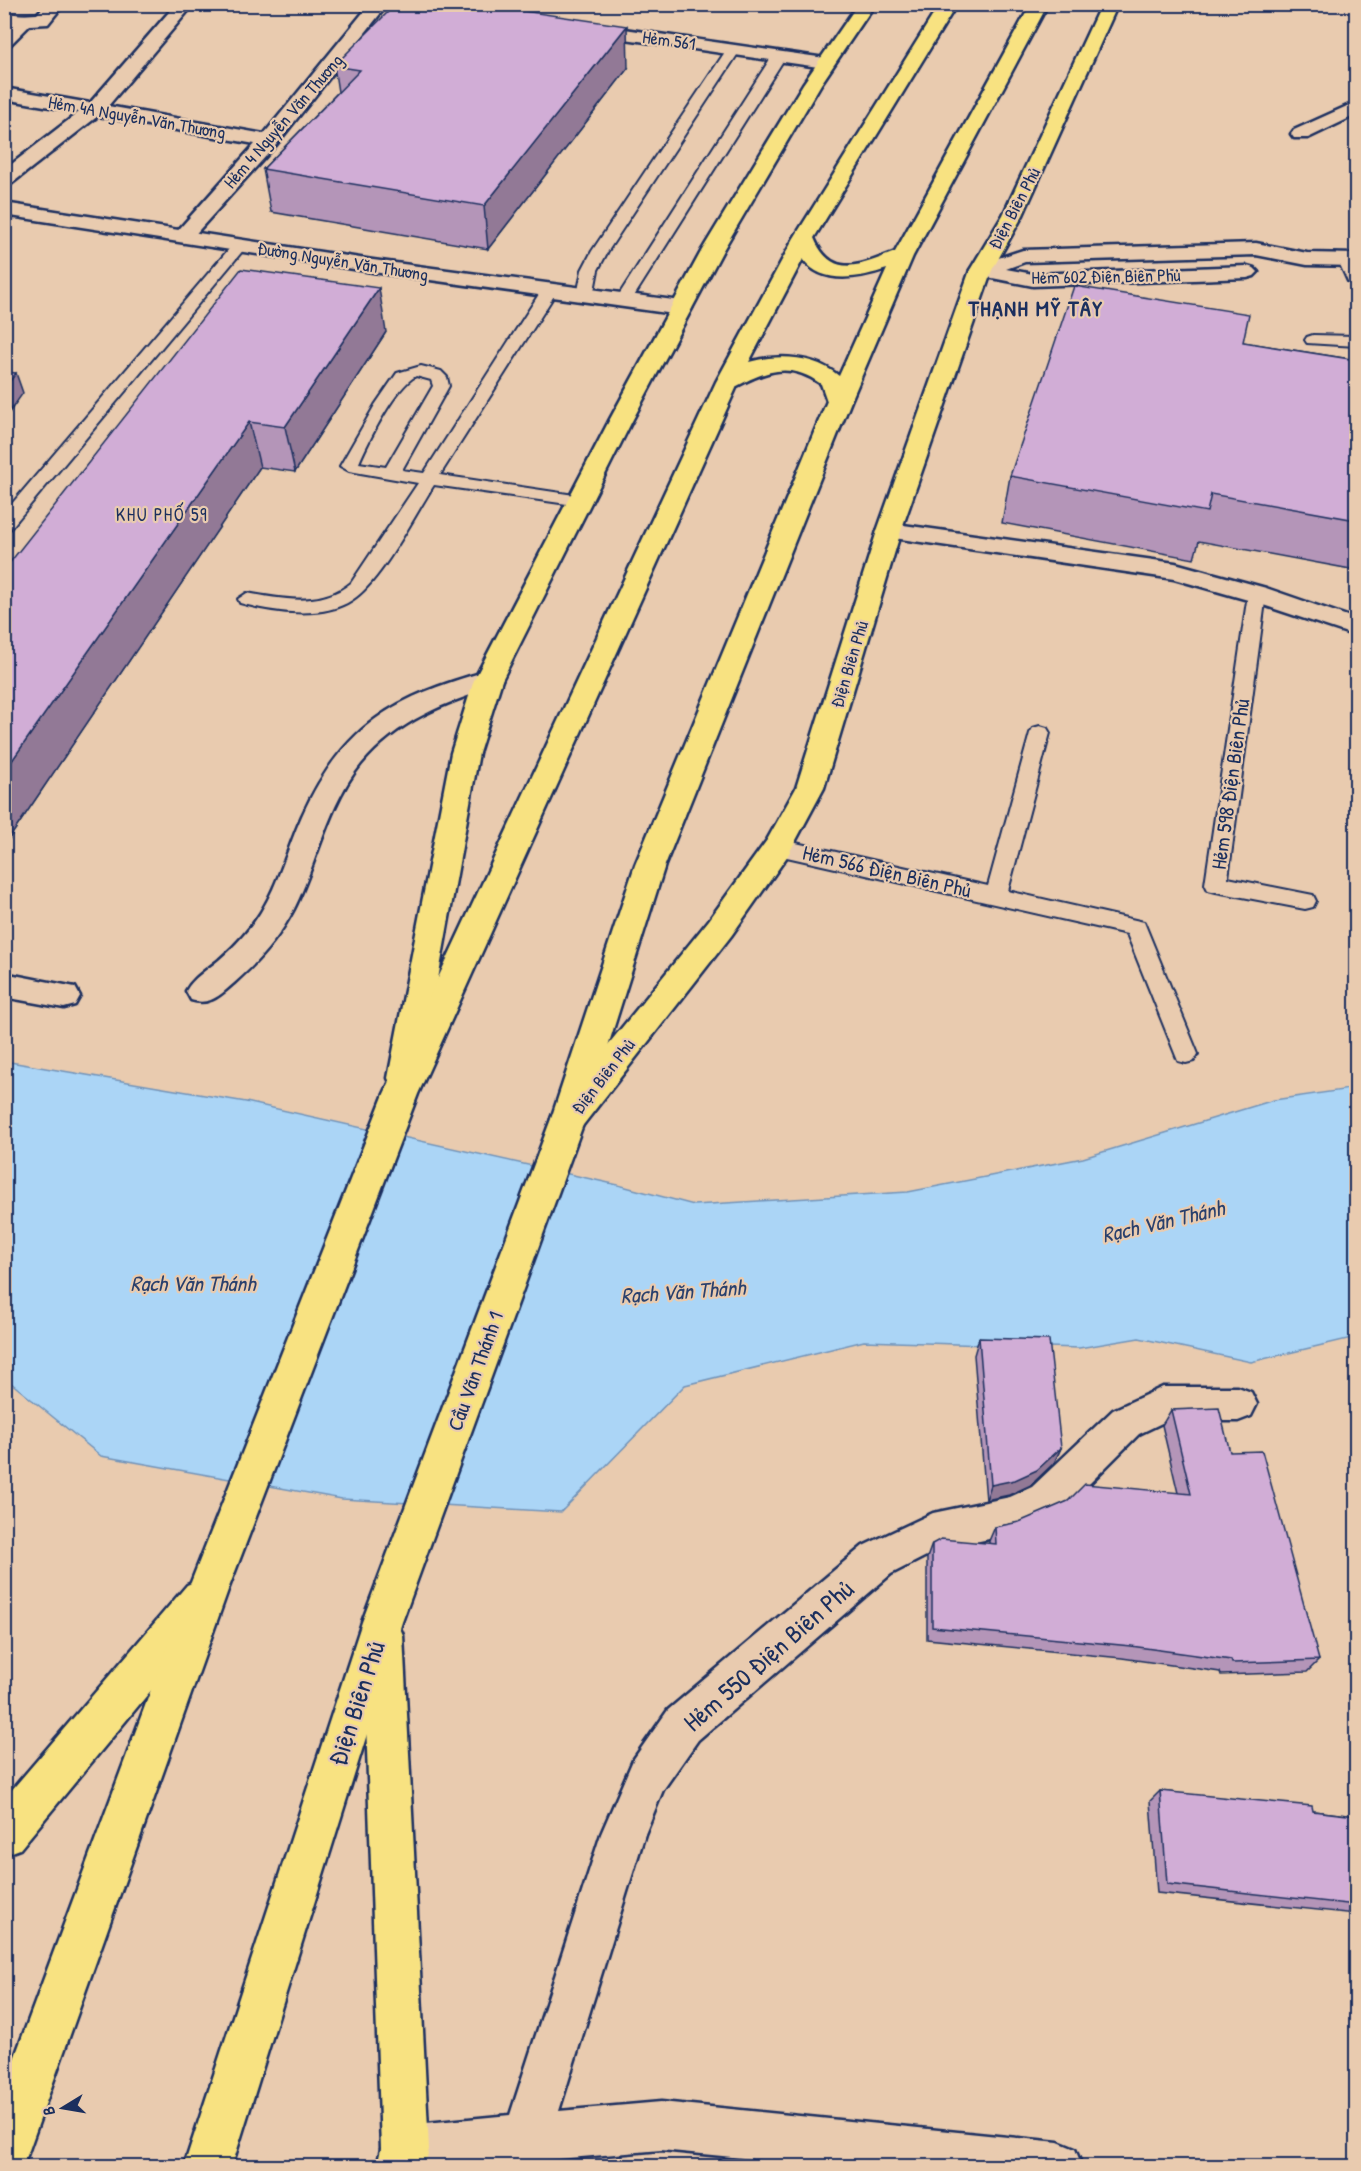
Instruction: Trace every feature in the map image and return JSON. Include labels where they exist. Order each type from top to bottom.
[{"type":"main road","points":[[401,1094],[465,753],[488,681],[681,308],[771,150],[825,63],[867,4]]},
{"type":"main road","points":[[4,2153],[208,1590],[401,1094],[727,382],[804,238],[950,4]]},
{"type":"main road","name":"Điện Biên Phủ","points":[[568,1119],[650,865],[839,401],[903,256],[1040,4]]},
{"type":"main road","name":"Điện Biên Phủ","points":[[568,1119],[720,928],[778,847],[810,788],[889,531],[981,270],[1012,215],[1110,4]]},
{"type":"main road","points":[[804,238],[816,262],[831,269],[872,268],[903,256]]},
{"type":"main road","points":[[727,382],[758,366],[777,363],[818,372],[831,381],[839,401]]},
{"type":"main road","name":"Cầu Văn Thánh 1","points":[[382,1622],[568,1119]]},
{"type":"main road","points":[[4,1833],[208,1590]]},
{"type":"main road","name":"Điện Biên Phủ","points":[[382,1622],[403,2158]]},
{"type":"main road","name":"Điện Biên Phủ","points":[[208,2166],[382,1622]]},
{"type":"street","points":[[4,41],[26,19],[42,20],[56,4]]},
{"type":"street","points":[[4,180],[95,109],[186,4]]},
{"type":"street","name":"Hẻm 4 Nguyễn Văn Thương","points":[[183,236],[268,141],[380,4]]},
{"type":"street","name":"Hẻm 561","points":[[560,25],[825,63]]},
{"type":"street","name":"Hẻm 4A Nguyễn Văn Thương","points":[[4,93],[268,141]]},
{"type":"street","points":[[1301,134],[1356,108]]},
{"type":"street","name":"Đường Nguyễn Văn Thương","points":[[4,208],[549,291],[681,308]]},
{"type":"street","name":"Hẻm 602 Điện Biên Phủ","points":[[981,270],[1033,280],[1269,271],[1307,260],[1351,260]]},
{"type":"street","points":[[889,531],[1175,571],[1257,594],[1356,628]]},
{"type":"street","points":[[202,991],[249,950],[268,927],[281,905],[334,779],[352,754],[374,732],[417,705],[457,688],[488,681]]},
{"type":"street","points":[[4,985],[63,996]]},
{"type":"street","name":"Hẻm 550 Điện Biên Phủ","points":[[527,2138],[623,1834],[648,1775],[683,1725],[877,1560],[933,1532],[1011,1515],[1046,1500],[1126,1422],[1162,1404],[1238,1404]]},
{"type":"street","points":[[403,2158],[527,2138],[661,2126],[1058,2166]]},
{"type":"lane","points":[[4,17],[26,19]]},
{"type":"lane","points":[[585,296],[590,270],[600,250],[734,49]]},
{"type":"lane","points":[[622,301],[779,56]]},
{"type":"lane","points":[[4,525],[240,245]]},
{"type":"lane","points":[[1351,260],[1356,282]]},
{"type":"lane","points":[[247,599],[294,607],[315,605],[354,591],[370,571],[549,291]]},
{"type":"lane","points":[[1312,340],[1356,341]]},
{"type":"lane","points":[[391,472],[441,387],[439,376],[429,372],[417,371],[403,377],[355,451],[349,466],[581,501]]},
{"type":"lane","name":"Hẻm 598 Điện Biên Phủ","points":[[1257,594],[1216,884],[1305,901]]},
{"type":"lane","name":"Hẻm 566 Điện Biên Phủ","points":[[996,896],[1040,734]]},
{"type":"lane","name":"Hẻm 566 Điện Biên Phủ","points":[[778,847],[1136,927],[1186,1054]]},
{"type":"water","name":"Rạch Văn Thánh","points":[[4,1061],[246,1102],[618,1185],[694,1205],[908,1192],[1083,1158],[1274,1100],[1356,1088],[1356,1337],[1251,1362],[1139,1338],[1079,1348],[864,1341],[685,1385],[561,1512],[342,1499],[101,1456],[5,1378]]},
{"type":"building","points":[[396,4],[476,4],[627,26],[484,206],[263,169],[360,70],[334,66]]},
{"type":"building","points":[[241,269],[379,288],[285,427],[249,422],[4,772],[4,570]]},
{"type":"building","points":[[1074,286],[1249,314],[1243,342],[1356,360],[1356,520],[1211,494],[1207,512],[1010,476]]},
{"type":"building","points":[[4,372],[16,373],[4,389]]},
{"type":"building","points":[[979,1338],[1049,1340],[1061,1448],[1037,1470],[1015,1480],[991,1485]]},
{"type":"building","points":[[1219,1408],[1230,1452],[1262,1451],[1319,1660],[1232,1663],[1231,1660],[1131,1646],[932,1627],[932,1544],[941,1539],[996,1544],[995,1527],[1019,1522],[1068,1501],[1085,1484],[1191,1494],[1171,1410]]},
{"type":"building","points":[[1160,1791],[1312,1806],[1313,1811],[1356,1816],[1356,1905],[1167,1884]]},
{"type":"district","name":"THẠNH MỸ TÂY","points":[[1036,308]]},
{"type":"district","name":"KHU PHỐ 59","points":[[162,514]]}]
